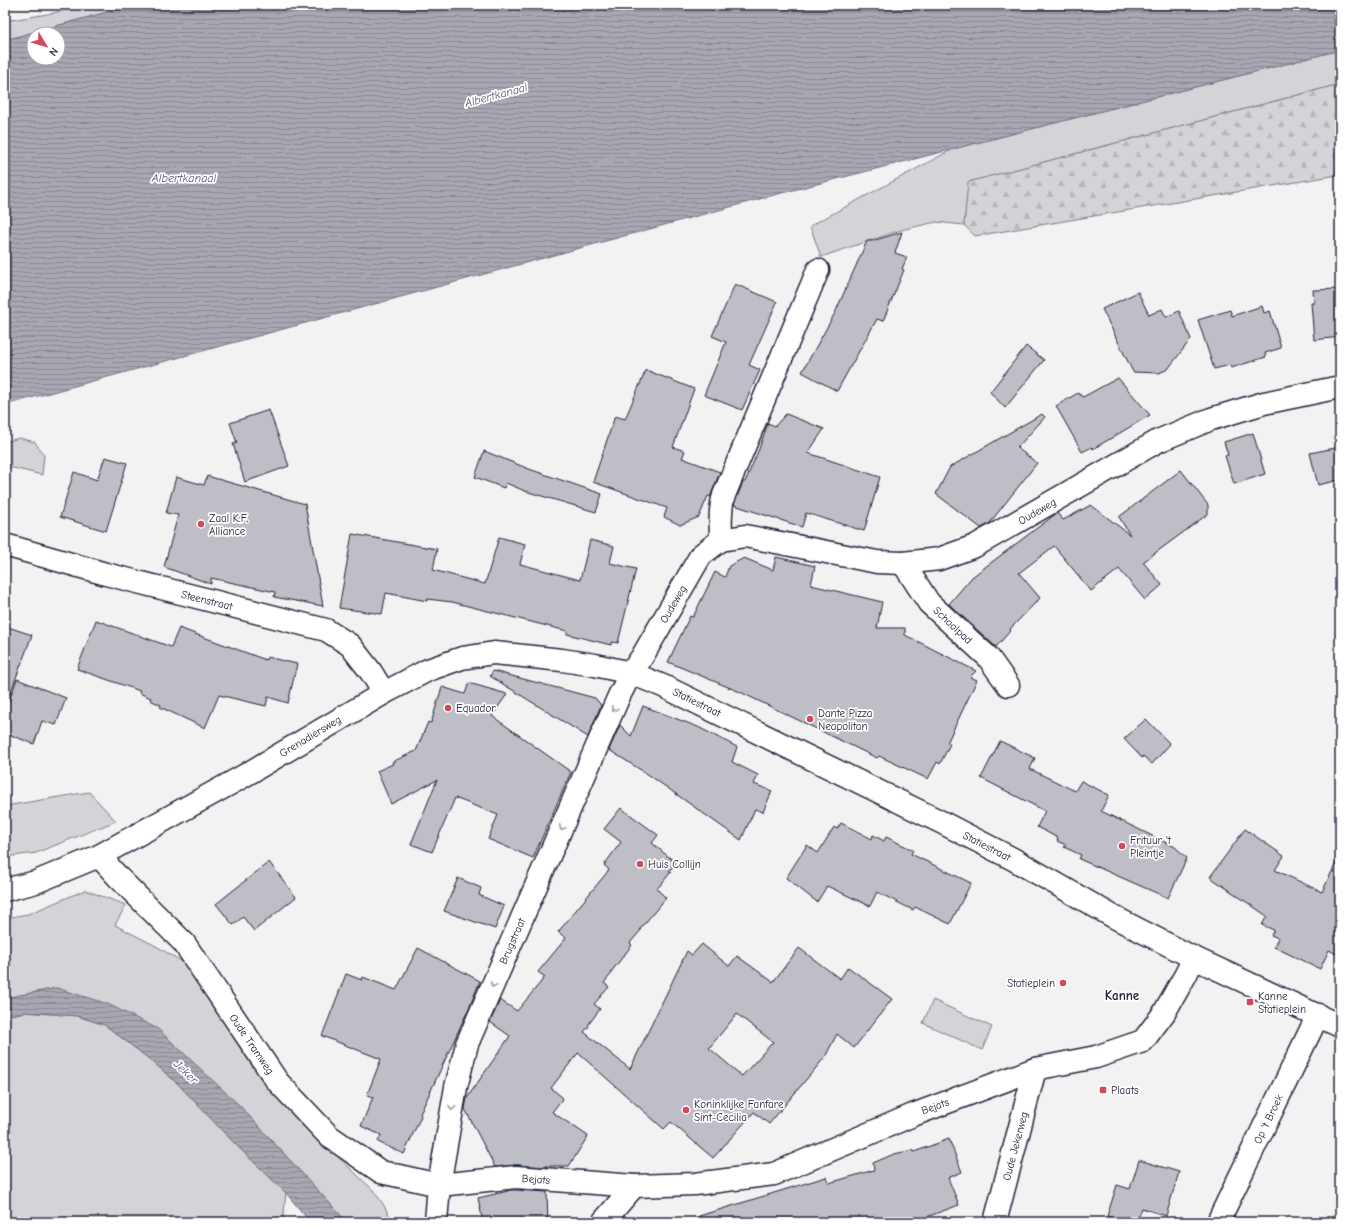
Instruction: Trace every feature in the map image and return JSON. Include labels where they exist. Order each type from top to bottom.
[{"type":"street","points":[[721,540],[720,514],[724,495],[818,270]]},
{"type":"street","name":"Oudeweg","points":[[630,674],[701,555],[721,540],[745,536],[877,562],[903,563],[939,559],[975,546],[1158,441],[1211,419],[1264,403],[1340,387]]},
{"type":"street","name":"Steenstraat","points":[[15,548],[106,574],[326,630],[350,645],[371,672],[384,693]]},
{"type":"street","name":"Schoolpad","points":[[903,563],[929,603],[988,657],[1008,685]]},
{"type":"street","name":"Grenadiersweg","points":[[5,890],[36,882],[100,856],[242,776],[384,693],[428,670],[462,658],[494,653],[595,665],[630,674]]},
{"type":"street","name":"Statiestraat","points":[[630,674],[663,686],[941,822],[1014,859],[1114,917],[1194,958],[1340,1026]]},
{"type":"street","name":"Brugstraat","points":[[436,1222],[439,1185],[456,1087],[467,1044],[630,674]]},
{"type":"street","name":"Oude Tramweg","points":[[100,856],[119,878],[184,943],[277,1081],[329,1136],[381,1172],[439,1185]]},
{"type":"street","name":"Bejats","points":[[439,1185],[516,1177],[634,1186],[695,1184],[774,1174],[913,1115],[1035,1069],[1096,1057],[1143,1041],[1164,1013],[1194,958]]},
{"type":"street","name":"Op 't Broek","points":[[1218,1222],[1318,1015]]},
{"type":"street","name":"Oude Jekerweg","points":[[995,1222],[1035,1069]]},
{"type":"street","points":[[603,1222],[634,1186]]},
{"type":"green space","points":[[88,5],[133,5],[56,26],[26,26],[26,34],[5,40],[5,21],[48,14]]},
{"type":"green space","points":[[1340,50],[1340,84],[969,182],[964,225],[936,222],[901,230],[821,257],[810,226],[953,149]]},
{"type":"green space","points":[[1340,84],[1340,173],[1338,175],[975,236],[964,225],[968,182]]},
{"type":"green space","points":[[19,438],[35,442],[44,456],[42,475],[5,466],[5,442]]},
{"type":"green space","points":[[89,792],[116,821],[36,853],[5,857],[5,806]]},
{"type":"green space","points":[[85,890],[126,905],[115,925],[156,946],[191,967],[222,1019],[261,1079],[294,1115],[374,1191],[393,1222],[347,1222],[239,1105],[57,988],[5,998],[5,918],[28,914]]},
{"type":"green space","points":[[933,1000],[992,1027],[982,1050],[923,1023]]},
{"type":"green space","points":[[25,1012],[77,1016],[105,1025],[153,1062],[178,1084],[233,1142],[286,1193],[283,1222],[5,1222],[5,1016]]},
{"type":"water","name":"Albertkanaal","points":[[133,5],[1340,5],[1340,50],[778,194],[5,405],[5,40],[26,34],[26,66],[66,66],[66,26],[56,26]]},
{"type":"water","name":"Jeker","points":[[57,988],[108,1004],[158,1029],[239,1105],[347,1222],[310,1222],[286,1193],[233,1142],[178,1084],[153,1062],[105,1025],[77,1016],[25,1012],[5,1016],[5,998]]},
{"type":"building","points":[[902,232],[895,253],[907,257],[902,269],[904,270],[883,321],[877,319],[837,391],[802,372],[835,313],[867,241],[872,241]]},
{"type":"building","points":[[735,284],[777,302],[749,365],[760,370],[742,410],[704,395],[726,342],[712,336]]},
{"type":"building","points":[[1340,289],[1340,337],[1314,340],[1311,303],[1314,303],[1313,290]]},
{"type":"building","points":[[1138,292],[1149,315],[1162,309],[1166,317],[1179,311],[1191,339],[1168,369],[1159,373],[1133,372],[1102,309]]},
{"type":"building","points":[[1262,306],[1264,313],[1270,311],[1281,348],[1265,353],[1266,357],[1231,368],[1230,365],[1214,369],[1198,320],[1230,310],[1232,316]]},
{"type":"building","points":[[1026,346],[1044,360],[1005,408],[990,392]]},
{"type":"building","points":[[646,370],[694,389],[673,447],[685,451],[682,458],[720,472],[710,497],[708,496],[699,517],[680,525],[664,517],[667,508],[593,482],[615,416],[625,419]]},
{"type":"building","points":[[1118,378],[1150,415],[1093,449],[1092,447],[1082,452],[1056,406],[1078,393],[1083,397]]},
{"type":"building","points":[[269,410],[289,466],[245,482],[233,444],[237,443],[230,423]]},
{"type":"building","points":[[786,414],[824,429],[808,453],[880,477],[864,531],[806,513],[802,527],[734,505],[759,449],[768,423],[775,426]]},
{"type":"building","points":[[1042,414],[1045,417],[1017,448],[1037,463],[989,524],[981,528],[936,494],[950,467]]},
{"type":"building","points":[[1253,433],[1265,474],[1234,484],[1225,456],[1228,455],[1224,442]]},
{"type":"building","points":[[1340,447],[1340,480],[1318,485],[1310,453]]},
{"type":"building","points":[[484,451],[529,469],[602,494],[596,512],[525,491],[506,483],[504,488],[475,477]]},
{"type":"building","points":[[105,457],[127,463],[106,531],[60,517],[74,472],[97,480]]},
{"type":"building","points":[[1181,470],[1208,505],[1208,514],[1143,562],[1162,585],[1145,600],[1119,569],[1091,591],[1054,546],[1019,573],[1040,598],[1010,629],[1011,630],[996,647],[949,604],[972,577],[1057,513],[1063,520],[1091,505],[1130,535],[1119,517]]},
{"type":"building","points":[[207,476],[305,504],[323,606],[274,597],[275,592],[211,578],[211,584],[164,567],[178,515],[166,513],[176,477],[204,485]]},
{"type":"building","points":[[352,534],[437,549],[433,570],[485,584],[499,537],[525,544],[520,564],[580,580],[590,540],[614,546],[610,563],[636,569],[618,643],[611,642],[611,645],[567,634],[567,631],[452,602],[427,599],[427,601],[386,593],[382,614],[339,608]]},
{"type":"building","points":[[776,557],[815,566],[811,585],[882,602],[877,628],[905,628],[905,635],[976,671],[970,677],[977,680],[947,743],[950,744],[940,764],[937,762],[928,779],[879,756],[877,758],[740,692],[668,662],[690,616],[693,617],[715,572],[725,577],[729,566],[744,558],[773,570]]},
{"type":"building","points":[[96,620],[171,647],[179,628],[266,660],[267,657],[297,664],[288,703],[268,697],[266,706],[219,695],[205,728],[160,707],[161,705],[150,700],[151,698],[139,693],[140,691],[77,669]]},
{"type":"building","points":[[5,626],[32,635],[7,702],[5,702]]},
{"type":"building","points":[[493,671],[595,698],[601,705],[588,737],[490,676]]},
{"type":"building","points":[[17,679],[66,698],[56,725],[42,721],[34,744],[5,733],[5,712]]},
{"type":"building","points":[[469,683],[507,694],[492,716],[571,772],[533,858],[488,839],[498,815],[455,798],[432,852],[411,844],[437,780],[391,804],[377,771],[416,751],[428,722],[431,723],[442,687],[465,694]]},
{"type":"building","points":[[643,706],[698,727],[737,747],[732,762],[758,775],[754,784],[772,791],[763,812],[755,809],[741,840],[649,775],[609,750],[620,725],[631,736]]},
{"type":"building","points":[[1146,719],[1170,744],[1152,764],[1143,756],[1142,758],[1124,739]]},
{"type":"building","points":[[1000,741],[1035,758],[1030,769],[1075,791],[1081,781],[1109,795],[1101,811],[1175,847],[1187,858],[1168,898],[1079,859],[1081,855],[1064,847],[1066,845],[1057,841],[1058,838],[1037,827],[1045,811],[981,778]]},
{"type":"building","points":[[621,808],[658,835],[652,843],[676,863],[669,871],[671,872],[657,889],[666,898],[640,929],[641,930],[630,943],[632,945],[604,983],[609,987],[594,1004],[600,1009],[584,1032],[630,1069],[687,951],[692,955],[702,944],[729,966],[737,956],[773,982],[799,948],[840,979],[848,967],[892,999],[854,1048],[837,1034],[825,1057],[769,1124],[754,1112],[713,1158],[671,1122],[664,1129],[578,1053],[551,1088],[563,1098],[552,1112],[588,1136],[569,1166],[546,1167],[517,1165],[495,1167],[465,1109],[467,1098],[510,1036],[490,1022],[500,1000],[517,1011],[545,977],[538,972],[566,938],[558,932],[609,870],[604,865],[621,842],[604,829]],"holes":[[[737,1014],[773,1042],[742,1076],[709,1048]]]},
{"type":"building","points":[[841,823],[872,839],[873,835],[884,841],[886,837],[913,850],[911,854],[971,883],[950,924],[915,907],[913,910],[877,892],[870,906],[827,886],[817,902],[786,878],[807,845],[818,853],[834,827],[837,829]]},
{"type":"building","points":[[1245,829],[1284,856],[1275,870],[1322,892],[1340,855],[1340,956],[1329,950],[1320,969],[1274,947],[1278,938],[1271,935],[1274,930],[1262,925],[1267,916],[1210,877]]},
{"type":"building","points":[[269,862],[296,897],[254,931],[243,917],[233,925],[216,904]]},
{"type":"building","points":[[458,878],[481,888],[479,895],[504,906],[495,929],[444,911]]},
{"type":"building","points":[[418,948],[480,981],[420,1114],[421,1116],[404,1154],[378,1142],[381,1135],[361,1126],[373,1097],[367,1095],[381,1059],[322,1036],[346,974],[362,980],[363,977],[396,990]]},
{"type":"building","points":[[949,1139],[962,1172],[948,1178],[959,1205],[913,1222],[700,1222],[699,1216],[826,1177],[829,1183],[874,1170],[873,1163],[894,1154],[913,1150],[914,1152]]},
{"type":"building","points":[[1139,1160],[1179,1172],[1166,1216],[1142,1208],[1137,1222],[1127,1222],[1107,1216],[1117,1185],[1130,1189]]},
{"type":"building","points":[[507,1190],[547,1192],[548,1222],[483,1222],[478,1198],[508,1191]]},
{"type":"place","name":"Zaal K.F. Alliance","points":[[201,524]]},
{"type":"place","name":"Equador","points":[[448,708]]},
{"type":"place","name":"Dante Pizza Neapolitan","points":[[810,719]]},
{"type":"place","name":"Frituur 't Pleintje","points":[[1122,846]]},
{"type":"place","name":"Huis Collijn","points":[[640,864]]},
{"type":"place","name":"Statieplein","points":[[1063,983]]},
{"type":"place","name":"Kanne Statieplein","points":[[1250,1002]]},
{"type":"place","name":"Plaats","points":[[1103,1090]]},
{"type":"place","name":"Koninklijke Fanfare Sint-Cecilia","points":[[686,1110]]},
{"type":"district","name":"Kanne","points":[[1122,995]]}]
